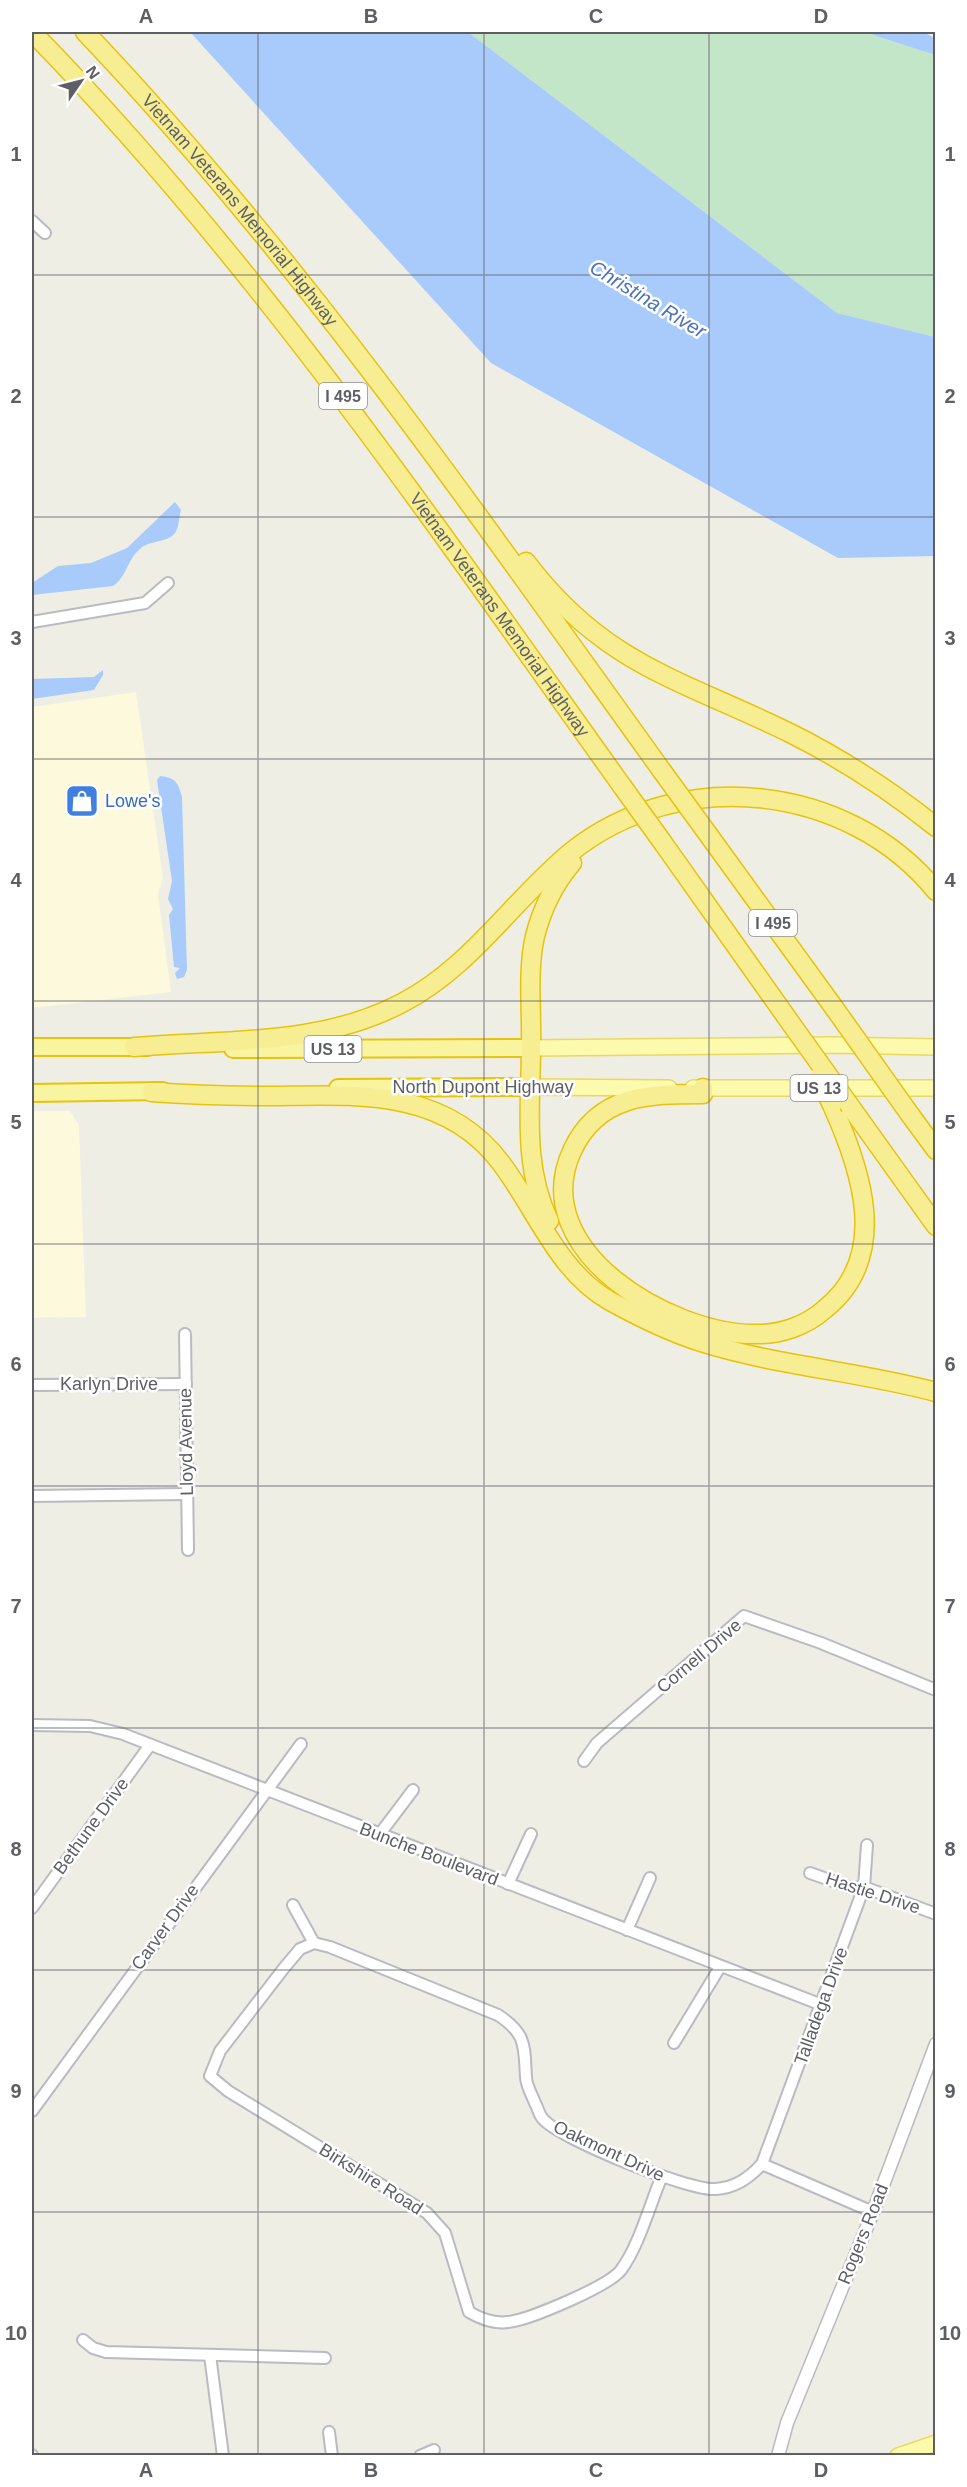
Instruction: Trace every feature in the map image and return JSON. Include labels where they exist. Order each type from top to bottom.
[{"type":"highway","name":"Vietnam Veterans Memorial Highway","points":[[32,32],[153,163],[291,328],[384,452],[936,1226]]},
{"type":"highway","name":"Vietnam Veterans Memorial Highway","points":[[85,32],[184,139],[276,248],[428,446],[936,1150]]},
{"type":"highway","points":[[428,446],[477,498],[552,595],[603,641],[656,674],[780,728],[826,752],[878,784],[936,827]]},
{"type":"highway","points":[[134,1047],[284,1039],[351,1024],[393,1008],[422,992],[448,972],[563,859],[585,842],[613,827],[660,808],[710,797],[746,796],[783,800],[818,809],[865,830],[905,860],[936,891]]},
{"type":"highway","points":[[613,827],[585,849],[568,867],[541,916],[532,955],[529,1087],[531,1158],[544,1209],[572,1258],[619,1305]]},
{"type":"highway","points":[[703,1088],[703,1094],[639,1097],[620,1103],[599,1116],[582,1134],[570,1157],[564,1180],[565,1206],[571,1228],[585,1251],[602,1270],[626,1289],[681,1317],[705,1326],[741,1334],[780,1332],[818,1315],[841,1293],[857,1265],[865,1230],[864,1199],[854,1157],[832,1105],[792,1025]]},
{"type":"highway","name":"US 13","points":[[32,1047],[531,1048]]},
{"type":"highway","name":"North Dupont Highway","points":[[32,1093],[151,1092],[202,1088],[529,1087]]},
{"type":"highway","points":[[151,1092],[204,1096],[379,1096],[438,1114],[459,1125],[487,1146],[506,1170],[573,1269],[593,1289],[619,1305],[664,1329],[716,1346],[936,1392]]},
{"type":"main road","name":"US 13","points":[[531,1048],[831,1045],[936,1047]]},
{"type":"main road","name":"North Dupont Highway","points":[[529,1087],[936,1088]]},
{"type":"main road","points":[[898,2456],[936,2443]]},
{"type":"street","points":[[32,221],[45,232]]},
{"type":"street","points":[[32,622],[145,603],[168,583]]},
{"type":"street","name":"Lloyd Avenue","points":[[185,1334],[188,1550]]},
{"type":"street","name":"Karlyn Drive","points":[[32,1384],[186,1384]]},
{"type":"street","points":[[32,1496],[187,1494]]},
{"type":"street","name":"Cornell Drive","points":[[584,1761],[597,1743],[744,1616],[810,1639],[936,1690]]},
{"type":"street","name":"Bunche Boulevard","points":[[32,1725],[90,1726],[123,1734],[720,1967],[822,2004]]},
{"type":"street","name":"Carver Drive","points":[[32,2111],[265,1790],[301,1744]]},
{"type":"street","name":"Bethune Drive","points":[[32,1908],[150,1745]]},
{"type":"street","points":[[379,1835],[412,1790]]},
{"type":"street","points":[[508,1884],[531,1834]]},
{"type":"street","name":"Talladega Drive","points":[[762,2164],[864,1887],[867,1845]]},
{"type":"street","name":"Hastie Drive","points":[[810,1873],[852,1888],[864,1887],[936,1914]]},
{"type":"street","points":[[627,1930],[650,1878]]},
{"type":"street","points":[[293,1905],[314,1943]]},
{"type":"street","name":"Birkshire Road","points":[[314,1943],[300,1949],[284,1968],[220,2051],[210,2076],[228,2091],[427,2213],[445,2233],[469,2312],[484,2321],[507,2323],[526,2318],[612,2279],[629,2256],[662,2176]]},
{"type":"street","name":"Oakmont Drive","points":[[314,1943],[488,2011],[511,2024],[522,2038],[527,2059],[526,2079],[542,2119],[559,2131],[662,2176],[699,2188],[731,2187],[750,2176],[762,2164]]},
{"type":"street","points":[[674,2043],[720,1967]]},
{"type":"street","name":"Rogers Road","points":[[769,2456],[787,2423],[873,2212],[936,2044]]},
{"type":"street","points":[[762,2164],[873,2212]]},
{"type":"street","points":[[83,2340],[93,2348],[106,2352],[326,2358]]},
{"type":"street","points":[[210,2355],[223,2456]]},
{"type":"street","points":[[787,2423],[785,2445],[787,2456]]},
{"type":"street","name":"Rogers Road","points":[[778,2456],[787,2423]]},
{"type":"street","points":[[329,2432],[332,2456]]},
{"type":"street","points":[[420,2456],[434,2450]]},
{"type":"shaded area","points":[[136,692],[163,878],[158,894],[171,992],[32,1008],[32,707]]},
{"type":"shaded area","points":[[32,1111],[70,1111],[79,1125],[86,1317],[32,1318]]},
{"type":"green space","points":[[468,32],[864,32],[935,55],[935,337],[837,313]]},
{"type":"water","name":"Christina River","points":[[190,32],[468,32],[837,313],[935,337],[935,556],[838,558],[491,363]]},
{"type":"water","points":[[864,32],[927,34],[935,38],[935,55]]},
{"type":"water","points":[[175,502],[181,510],[175,533],[136,552],[121,578],[113,586],[32,595],[32,583],[58,566],[91,563],[127,548]]},
{"type":"water","points":[[103,670],[103,675],[94,690],[32,699],[32,679],[94,677]]},
{"type":"water","points":[[160,776],[176,782],[182,797],[187,970],[184,977],[177,979],[175,973],[180,968],[174,967],[169,915],[173,909],[168,899],[172,881],[157,780]]},
{"type":"place","name":"Lowe's","points":[[82,801]]}]
